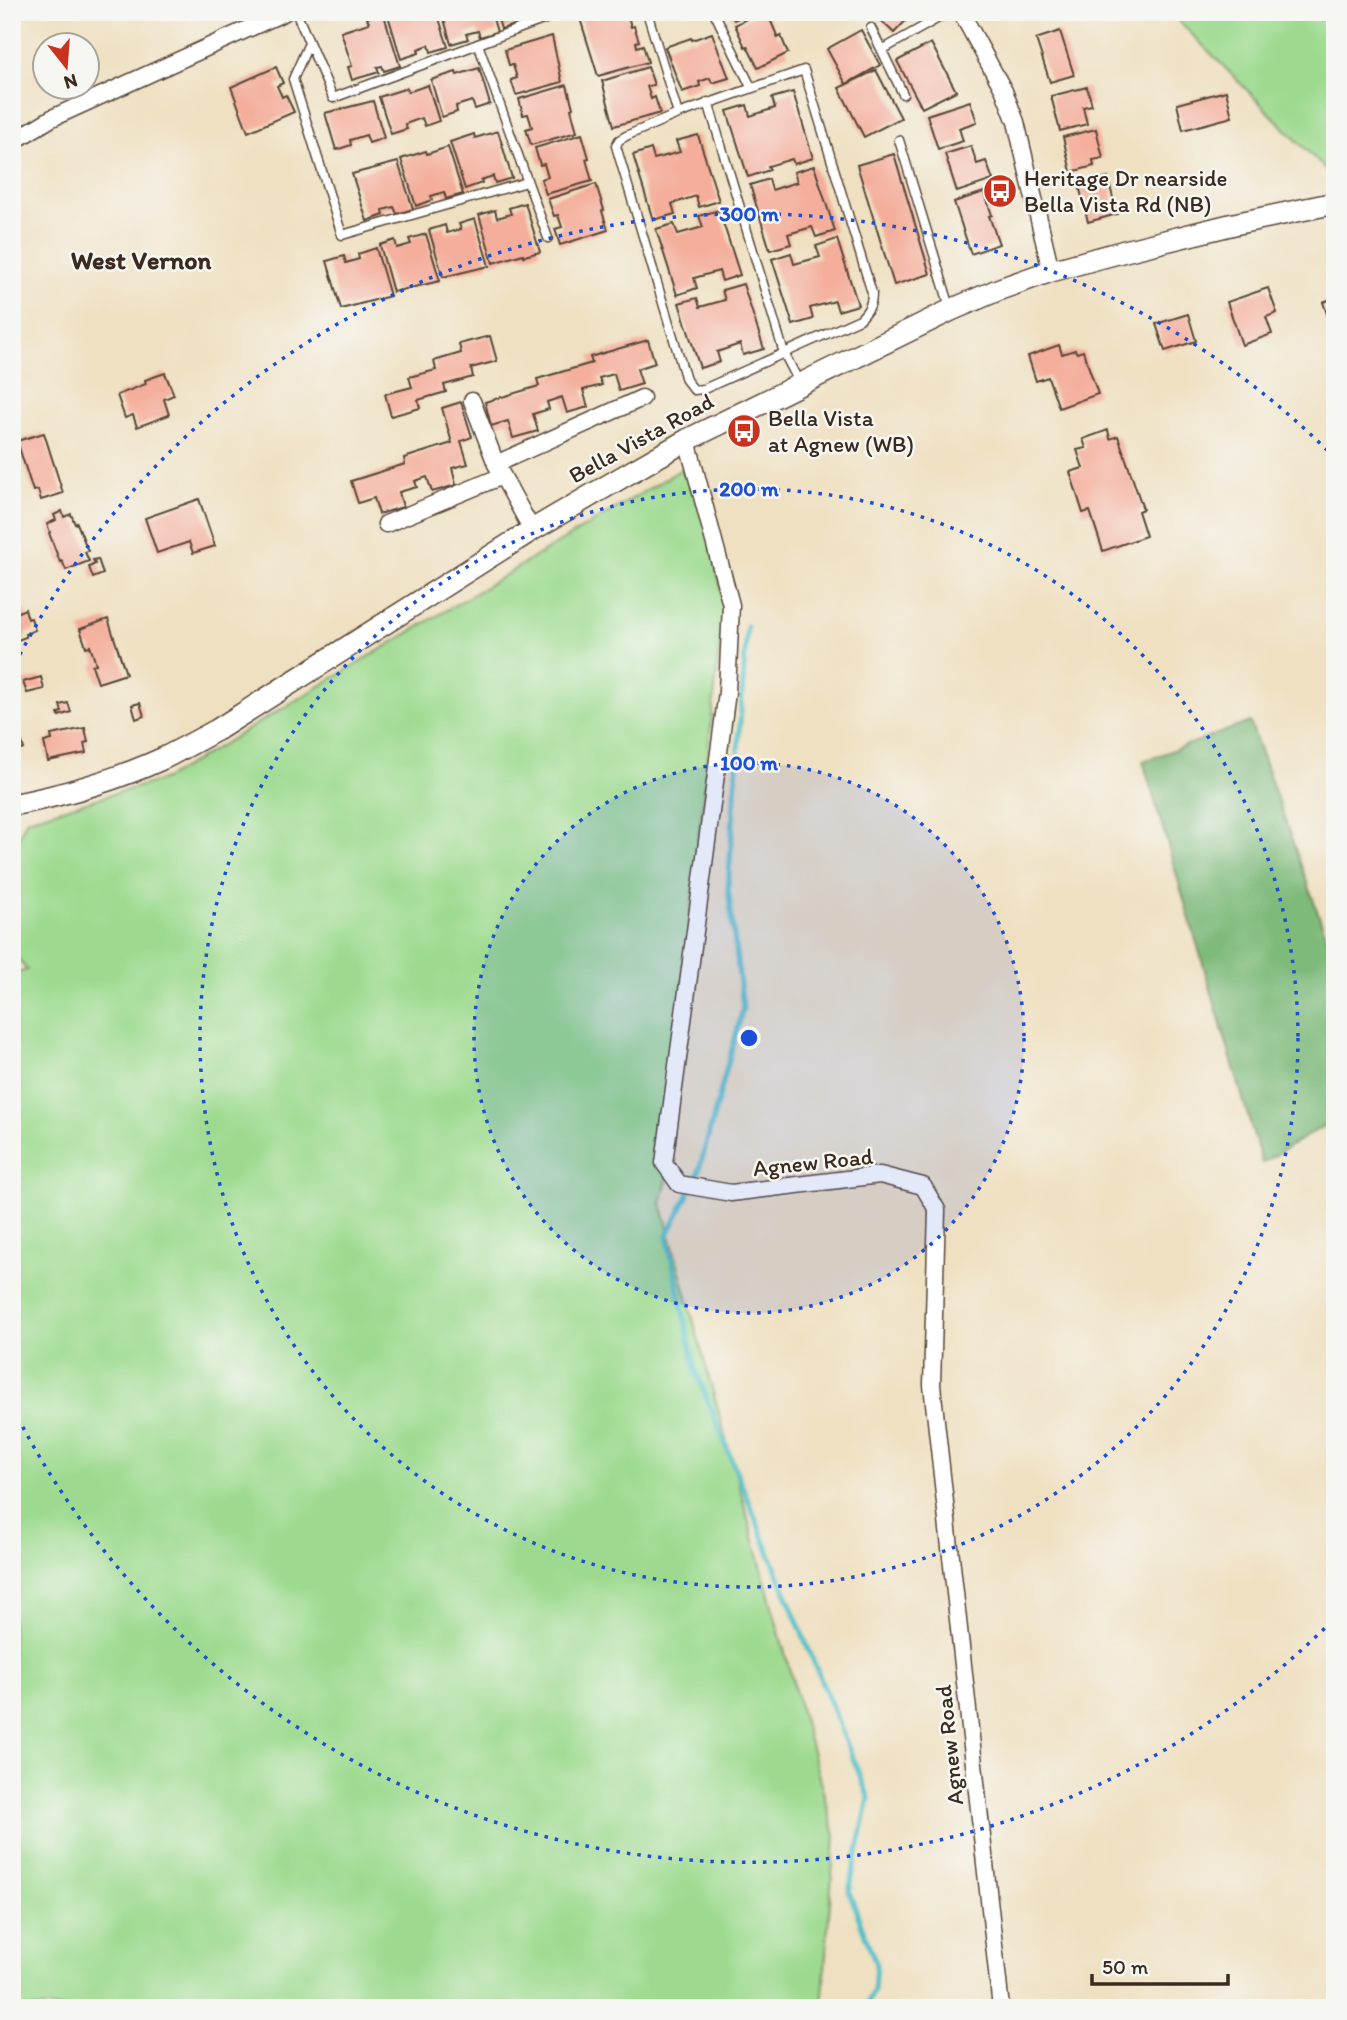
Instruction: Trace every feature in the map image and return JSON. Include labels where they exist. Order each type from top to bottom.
[{"type":"street","points":[[12,142],[52,118],[285,12]]},
{"type":"street","points":[[961,12],[1004,91],[1016,122],[1051,271]]},
{"type":"street","name":"Bella Vista Road","points":[[12,805],[83,788],[133,771],[217,730],[533,530],[687,440],[951,310],[1051,271],[1186,236],[1335,203]]},
{"type":"street","points":[[386,524],[642,398]]},
{"type":"street","points":[[472,401],[499,470],[533,530]]},
{"type":"street","name":"Agnew Road","points":[[687,440],[731,605],[727,692],[664,1164],[679,1184],[731,1193],[880,1175],[923,1186],[937,1210],[932,1385],[1001,2008]]},
{"type":"lane","points":[[296,12],[333,98],[556,15]]},
{"type":"lane","points":[[647,12],[678,114]]},
{"type":"lane","points":[[714,12],[751,87]]},
{"type":"lane","points":[[882,50],[949,12]]},
{"type":"lane","points":[[871,28],[903,94]]},
{"type":"lane","points":[[309,43],[293,79],[342,235],[527,182]]},
{"type":"lane","points":[[478,44],[548,238]]},
{"type":"lane","points":[[804,70],[872,293],[872,303],[860,319],[704,389],[694,390],[686,380],[616,146],[619,140],[628,135],[708,102],[804,70]]},
{"type":"lane","points":[[708,102],[784,353],[800,383]]},
{"type":"lane","points":[[899,140],[951,310]]},
{"type":"green space","points":[[1170,12],[1335,12],[1335,179]]},
{"type":"green space","points":[[695,461],[724,606],[663,1165],[668,1176],[661,1203],[835,1835],[822,2008],[12,2008],[12,975],[27,970],[12,952],[12,851],[27,819],[165,779]]},
{"type":"green space","points":[[1250,722],[1335,961],[1335,1119],[1262,1163],[1143,761]]},
{"type":"building","points":[[383,12],[400,66],[384,71],[382,66],[377,67],[379,72],[352,80],[348,67],[352,66],[341,32],[369,23],[367,18]]},
{"type":"building","points":[[387,12],[437,12],[448,47],[431,52],[429,45],[418,49],[419,53],[401,59]]},
{"type":"building","points":[[442,12],[491,12],[497,32],[480,37],[478,31],[466,34],[468,39],[451,44]]},
{"type":"building","points":[[496,12],[547,12],[548,16],[530,22],[528,15],[516,18],[518,24],[501,29]]},
{"type":"building","points":[[578,12],[627,12],[639,41],[636,42],[637,47],[643,45],[648,62],[598,76]]},
{"type":"building","points":[[730,12],[750,12],[734,20]]},
{"type":"building","points":[[759,12],[767,12],[788,53],[758,68],[735,25]]},
{"type":"building","points":[[872,12],[914,12],[894,33]]},
{"type":"building","points":[[861,30],[880,65],[846,84],[827,49]]},
{"type":"building","points":[[1060,31],[1074,75],[1050,82],[1036,39]]},
{"type":"building","points":[[712,33],[729,78],[712,83],[710,78],[699,82],[700,86],[682,92],[665,47]]},
{"type":"building","points":[[552,36],[562,82],[516,95],[511,80],[517,78],[513,65],[509,65],[505,50]]},
{"type":"building","points":[[931,43],[956,91],[922,108],[897,61]]},
{"type":"building","points":[[276,67],[283,83],[277,86],[282,97],[286,95],[294,112],[248,132],[231,87]]},
{"type":"building","points":[[648,67],[654,85],[647,86],[651,99],[655,97],[660,113],[614,126],[602,81]]},
{"type":"building","points":[[479,68],[490,104],[475,109],[472,101],[456,106],[457,112],[442,117],[431,80]]},
{"type":"building","points":[[876,70],[901,118],[864,137],[839,88]]},
{"type":"building","points":[[428,85],[439,121],[425,126],[422,118],[405,124],[407,129],[391,134],[379,97]]},
{"type":"building","points":[[567,85],[577,132],[531,145],[526,129],[532,127],[528,114],[523,115],[519,99]]},
{"type":"building","points":[[1087,87],[1092,105],[1083,107],[1087,124],[1060,131],[1051,96]]},
{"type":"building","points":[[1226,91],[1232,117],[1183,130],[1177,104]]},
{"type":"building","points":[[793,92],[813,158],[794,164],[792,159],[768,166],[770,170],[748,177],[727,111],[747,105],[750,116],[775,108],[772,98]]},
{"type":"building","points":[[373,101],[384,138],[369,143],[366,135],[350,140],[351,145],[336,150],[325,113]]},
{"type":"building","points":[[970,101],[977,122],[959,128],[963,141],[938,149],[927,115]]},
{"type":"building","points":[[1096,129],[1103,158],[1093,160],[1094,166],[1071,172],[1063,137]]},
{"type":"building","points":[[498,131],[512,178],[495,183],[493,176],[465,189],[450,142],[474,134],[475,138]]},
{"type":"building","points":[[582,134],[592,181],[546,194],[541,179],[548,177],[544,164],[540,165],[535,148]]},
{"type":"building","points":[[698,135],[719,201],[699,207],[696,196],[672,204],[675,214],[653,220],[633,155],[651,149],[654,159],[680,152],[676,141]]},
{"type":"building","points":[[971,146],[977,164],[986,161],[993,180],[957,192],[945,154]]},
{"type":"building","points":[[448,147],[463,194],[446,199],[444,192],[431,196],[432,200],[416,206],[401,159]]},
{"type":"building","points":[[894,154],[930,274],[894,285],[857,165]]},
{"type":"building","points":[[398,162],[413,209],[397,214],[394,207],[383,210],[384,215],[367,221],[352,174]]},
{"type":"building","points":[[814,166],[835,231],[816,237],[812,227],[788,234],[791,244],[770,250],[750,185],[769,179],[772,190],[797,182],[794,172]]},
{"type":"building","points":[[1108,178],[1117,214],[1088,222],[1079,185]]},
{"type":"building","points":[[596,184],[608,230],[560,245],[555,229],[562,227],[558,215],[554,216],[548,199]]},
{"type":"building","points":[[984,192],[999,244],[971,254],[954,202]]},
{"type":"building","points":[[525,203],[540,252],[493,263],[479,215],[495,210],[497,218],[511,214],[509,208]]},
{"type":"building","points":[[719,210],[740,275],[722,281],[719,271],[694,278],[697,288],[677,295],[656,229],[674,224],[678,234],[703,227],[699,216]]},
{"type":"building","points":[[475,219],[489,266],[443,277],[429,230],[445,225],[447,233],[461,229],[459,224]]},
{"type":"building","points":[[426,234],[440,281],[393,292],[380,245],[395,240],[397,248],[411,244],[409,239]]},
{"type":"building","points":[[837,239],[858,305],[838,311],[835,301],[810,308],[813,319],[793,325],[772,259],[791,253],[794,264],[820,257],[816,246]]},
{"type":"building","points":[[376,248],[390,296],[341,309],[327,261],[344,256],[346,263],[359,259],[358,254]]},
{"type":"building","points":[[743,284],[764,349],[743,355],[740,344],[717,352],[720,362],[700,368],[679,303],[697,298],[700,307],[725,300],[722,290]]},
{"type":"building","points":[[1268,288],[1277,313],[1266,317],[1272,334],[1242,345],[1227,302]]},
{"type":"building","points":[[1335,298],[1335,335],[1334,335],[1323,302]]},
{"type":"building","points":[[1188,314],[1196,341],[1165,351],[1156,324]]},
{"type":"building","points":[[490,336],[497,361],[471,368],[473,377],[444,385],[446,392],[418,400],[420,408],[391,416],[385,394],[412,387],[409,377],[436,370],[434,361],[461,353],[459,344]]},
{"type":"building","points":[[648,340],[655,363],[637,369],[642,384],[619,391],[614,374],[599,378],[602,385],[583,390],[588,407],[567,413],[562,397],[547,402],[549,409],[533,414],[538,431],[513,438],[508,421],[491,426],[485,402],[539,386],[537,379],[592,363],[590,357]]},
{"type":"building","points":[[1059,345],[1062,354],[1075,350],[1077,353],[1083,351],[1098,394],[1059,408],[1048,377],[1036,381],[1028,356]]},
{"type":"building","points":[[165,373],[174,395],[164,399],[169,415],[137,427],[133,415],[125,418],[117,395]]},
{"type":"building","points":[[461,402],[472,437],[461,441],[468,464],[452,468],[456,485],[432,492],[427,477],[415,481],[417,487],[399,492],[403,507],[379,514],[374,498],[358,503],[351,481],[405,464],[404,458],[452,443],[442,408]]},
{"type":"building","points":[[1108,430],[1110,439],[1118,436],[1143,509],[1138,511],[1146,536],[1103,551],[1090,511],[1083,513],[1070,472],[1083,468],[1077,450],[1086,448],[1083,439]]},
{"type":"building","points":[[44,433],[63,493],[41,500],[38,490],[33,491],[17,441]]},
{"type":"building","points":[[199,499],[215,546],[193,553],[189,542],[157,553],[145,518]]},
{"type":"building","points":[[62,511],[64,517],[71,514],[75,524],[77,523],[89,561],[66,570],[62,561],[60,562],[47,524],[56,520],[54,515]]},
{"type":"building","points":[[98,559],[103,574],[93,578],[89,567],[95,564],[93,560]]},
{"type":"building","points":[[12,603],[16,613],[25,609],[35,630],[12,642]]},
{"type":"building","points":[[108,619],[126,674],[98,683],[90,646],[86,647],[80,629]]},
{"type":"building","points":[[41,677],[44,689],[27,693],[23,682]]},
{"type":"building","points":[[16,680],[18,690],[12,692],[12,681]]},
{"type":"building","points":[[68,703],[71,712],[59,716],[58,713],[62,712],[60,705]]},
{"type":"building","points":[[140,703],[144,716],[136,719],[132,705]]},
{"type":"building","points":[[15,721],[24,749],[12,752],[12,722]]},
{"type":"building","points":[[85,728],[88,742],[84,743],[86,753],[48,761],[44,742],[52,740],[51,735]]},
{"type":"waterway","points":[[747,626],[728,888],[743,1008],[698,1174],[667,1237],[696,1372],[869,1798],[849,1892],[876,1964],[874,1991],[865,2008]]},
{"type":"place","name":"Heritage Dr nearside Bella Vista Rd (NB)","points":[[1000,191]]},
{"type":"place","name":"Bella Vista at Agnew (WB)","points":[[744,431]]},
{"type":"district","name":"West Vernon","points":[[141,260]]}]
